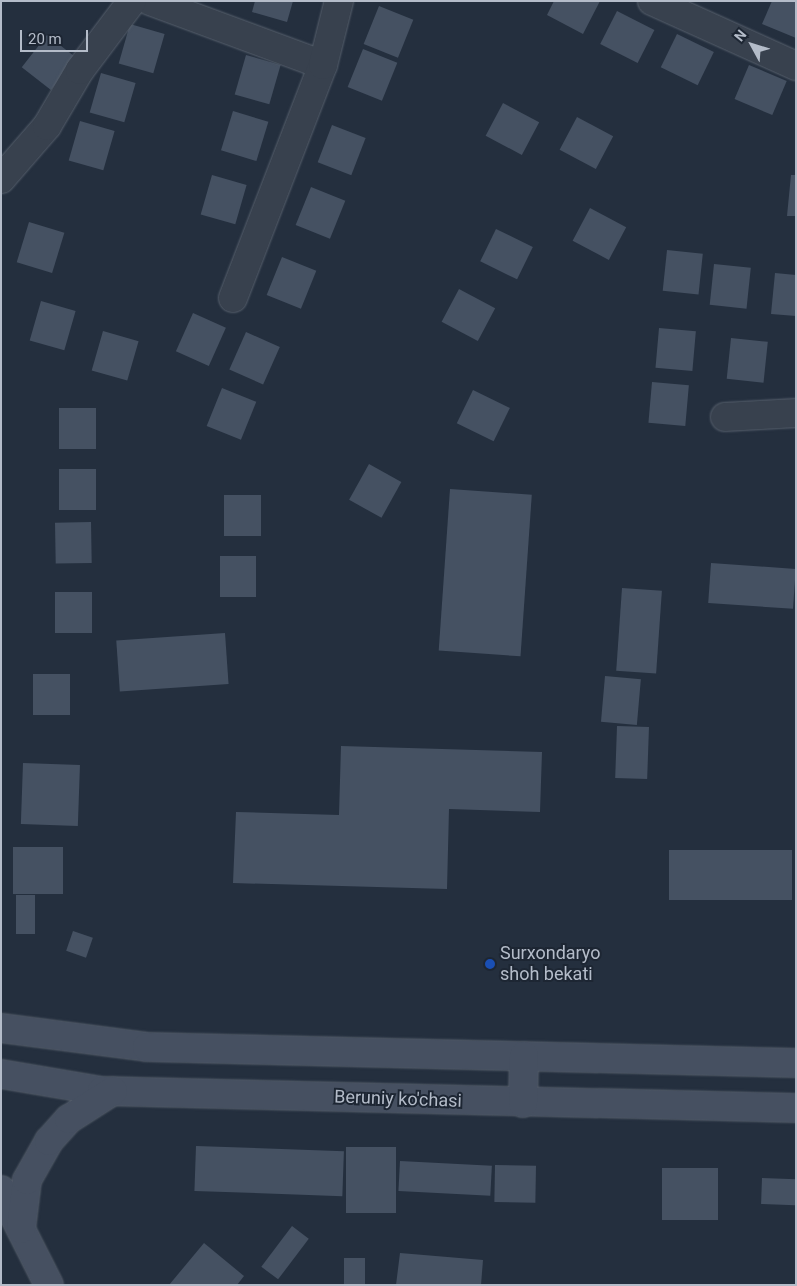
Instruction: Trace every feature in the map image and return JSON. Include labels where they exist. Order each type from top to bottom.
[{"type":"main road","points":[[1,1028],[148,1047],[796,1063]]},
{"type":"main road","points":[[523,1103],[524,1056]]},
{"type":"main road","name":"Beruniy ko'chasi","points":[[1,1074],[113,1091],[523,1103],[796,1108]]},
{"type":"main road","points":[[21,1229],[27,1180],[48,1141],[69,1119],[113,1091]]},
{"type":"main road","points":[[1,1190],[49,1285]]},
{"type":"street","points":[[1,178],[47,126],[80,70],[132,1]]},
{"type":"street","points":[[150,1],[323,64]]},
{"type":"street","points":[[233,298],[323,64],[339,1]]},
{"type":"street","points":[[652,1],[796,66]]},
{"type":"street","points":[[725,417],[796,413]]},
{"type":"building","points":[[255,1],[293,1],[287,22],[252,12]]},
{"type":"building","points":[[554,1],[600,1],[583,34],[547,15]]},
{"type":"building","points":[[772,1],[796,1],[796,38],[762,24]]},
{"type":"building","points":[[379,6],[413,20],[398,58],[364,44]]},
{"type":"building","points":[[617,11],[654,30],[638,63],[600,44]]},
{"type":"building","points":[[130,24],[165,34],[153,73],[119,63]]},
{"type":"building","points":[[677,34],[714,52],[698,85],[661,67]]},
{"type":"building","points":[[47,35],[76,58],[51,90],[22,67]]},
{"type":"building","points":[[363,49],[397,63],[382,101],[348,87]]},
{"type":"building","points":[[246,55],[281,65],[269,104],[235,94]]},
{"type":"building","points":[[749,65],[787,81],[772,115],[735,99]]},
{"type":"building","points":[[101,73],[136,83],[124,122],[90,112]]},
{"type":"building","points":[[503,103],[539,122],[522,155],[486,136]]},
{"type":"building","points":[[233,111],[268,122],[256,161],[221,150]]},
{"type":"building","points":[[577,117],[613,136],[596,169],[560,150]]},
{"type":"building","points":[[80,121],[115,131],[103,170],[69,160]]},
{"type":"building","points":[[332,125],[366,138],[351,175],[318,162]]},
{"type":"building","points":[[212,175],[247,185],[235,224],[201,214]]},
{"type":"building","points":[[791,175],[796,175],[796,216],[787,216]]},
{"type":"building","points":[[311,187],[345,201],[330,239],[296,225]]},
{"type":"building","points":[[590,208],[626,227],[609,260],[573,241]]},
{"type":"building","points":[[29,222],[64,233],[52,273],[17,262]]},
{"type":"building","points":[[496,229],[533,247],[517,279],[480,261]]},
{"type":"building","points":[[667,250],[703,254],[699,295],[663,291]]},
{"type":"building","points":[[282,257],[316,271],[301,309],[267,295]]},
{"type":"building","points":[[714,264],[751,268],[747,309],[710,305]]},
{"type":"building","points":[[775,273],[796,275],[796,316],[771,314]]},
{"type":"building","points":[[459,289],[495,308],[478,341],[442,322]]},
{"type":"building","points":[[41,301],[76,311],[64,350],[30,340]]},
{"type":"building","points":[[193,313],[226,328],[209,366],[176,351]]},
{"type":"building","points":[[659,328],[696,331],[692,371],[656,368]]},
{"type":"building","points":[[103,331],[139,341],[127,381],[92,370]]},
{"type":"building","points":[[246,332],[280,347],[263,385],[229,369]]},
{"type":"building","points":[[731,338],[768,342],[764,383],[727,379]]},
{"type":"building","points":[[652,382],[689,385],[685,426],[648,423]]},
{"type":"building","points":[[222,388],[256,402],[241,440],[207,426]]},
{"type":"building","points":[[473,390],[510,408],[494,441],[457,423]]},
{"type":"building","points":[[59,408],[96,408],[96,449],[59,449]]},
{"type":"building","points":[[369,464],[401,482],[381,518],[349,500]]},
{"type":"building","points":[[59,469],[96,469],[96,510],[59,510]]},
{"type":"building","points":[[450,489],[532,495],[520,656],[439,651]]},
{"type":"building","points":[[224,495],[261,495],[261,536],[224,536]]},
{"type":"building","points":[[91,522],[92,563],[56,564],[55,523]]},
{"type":"building","points":[[220,556],[256,556],[256,597],[220,597]]},
{"type":"building","points":[[711,563],[796,569],[793,609],[708,603]]},
{"type":"building","points":[[622,588],[662,591],[656,674],[616,671]]},
{"type":"building","points":[[55,592],[92,592],[92,633],[55,633]]},
{"type":"building","points":[[225,633],[229,684],[120,691],[116,641]]},
{"type":"building","points":[[33,674],[70,674],[70,715],[33,715]]},
{"type":"building","points":[[605,676],[641,679],[637,725],[601,722]]},
{"type":"building","points":[[617,726],[649,727],[647,779],[615,778]]},
{"type":"building","points":[[341,746],[542,752],[540,812],[449,809],[447,889],[233,883],[236,812],[339,815]]},
{"type":"building","points":[[23,763],[80,765],[78,826],[21,824]]},
{"type":"building","points":[[13,847],[63,847],[63,894],[13,894]]},
{"type":"building","points":[[669,850],[792,850],[792,900],[669,900]]},
{"type":"building","points":[[16,895],[35,895],[35,934],[16,934]]},
{"type":"building","points":[[73,931],[93,938],[86,958],[66,951]]},
{"type":"building","points":[[196,1146],[344,1151],[342,1196],[194,1191]]},
{"type":"building","points":[[346,1147],[396,1147],[396,1213],[346,1213]]},
{"type":"building","points":[[400,1161],[492,1166],[490,1196],[398,1191]]},
{"type":"building","points":[[495,1165],[536,1166],[535,1203],[494,1202]]},
{"type":"building","points":[[662,1168],[718,1168],[718,1220],[662,1220]]},
{"type":"building","points":[[762,1178],[796,1179],[795,1205],[761,1204]]},
{"type":"building","points":[[292,1226],[309,1239],[278,1279],[261,1267]]},
{"type":"building","points":[[204,1243],[244,1276],[237,1285],[169,1285]]},
{"type":"building","points":[[400,1253],[483,1260],[481,1285],[396,1285]]},
{"type":"building","points":[[344,1258],[365,1258],[365,1285],[344,1285]]},
{"type":"place","name":"Surxondaryo shoh bekati","points":[[490,964]]}]
